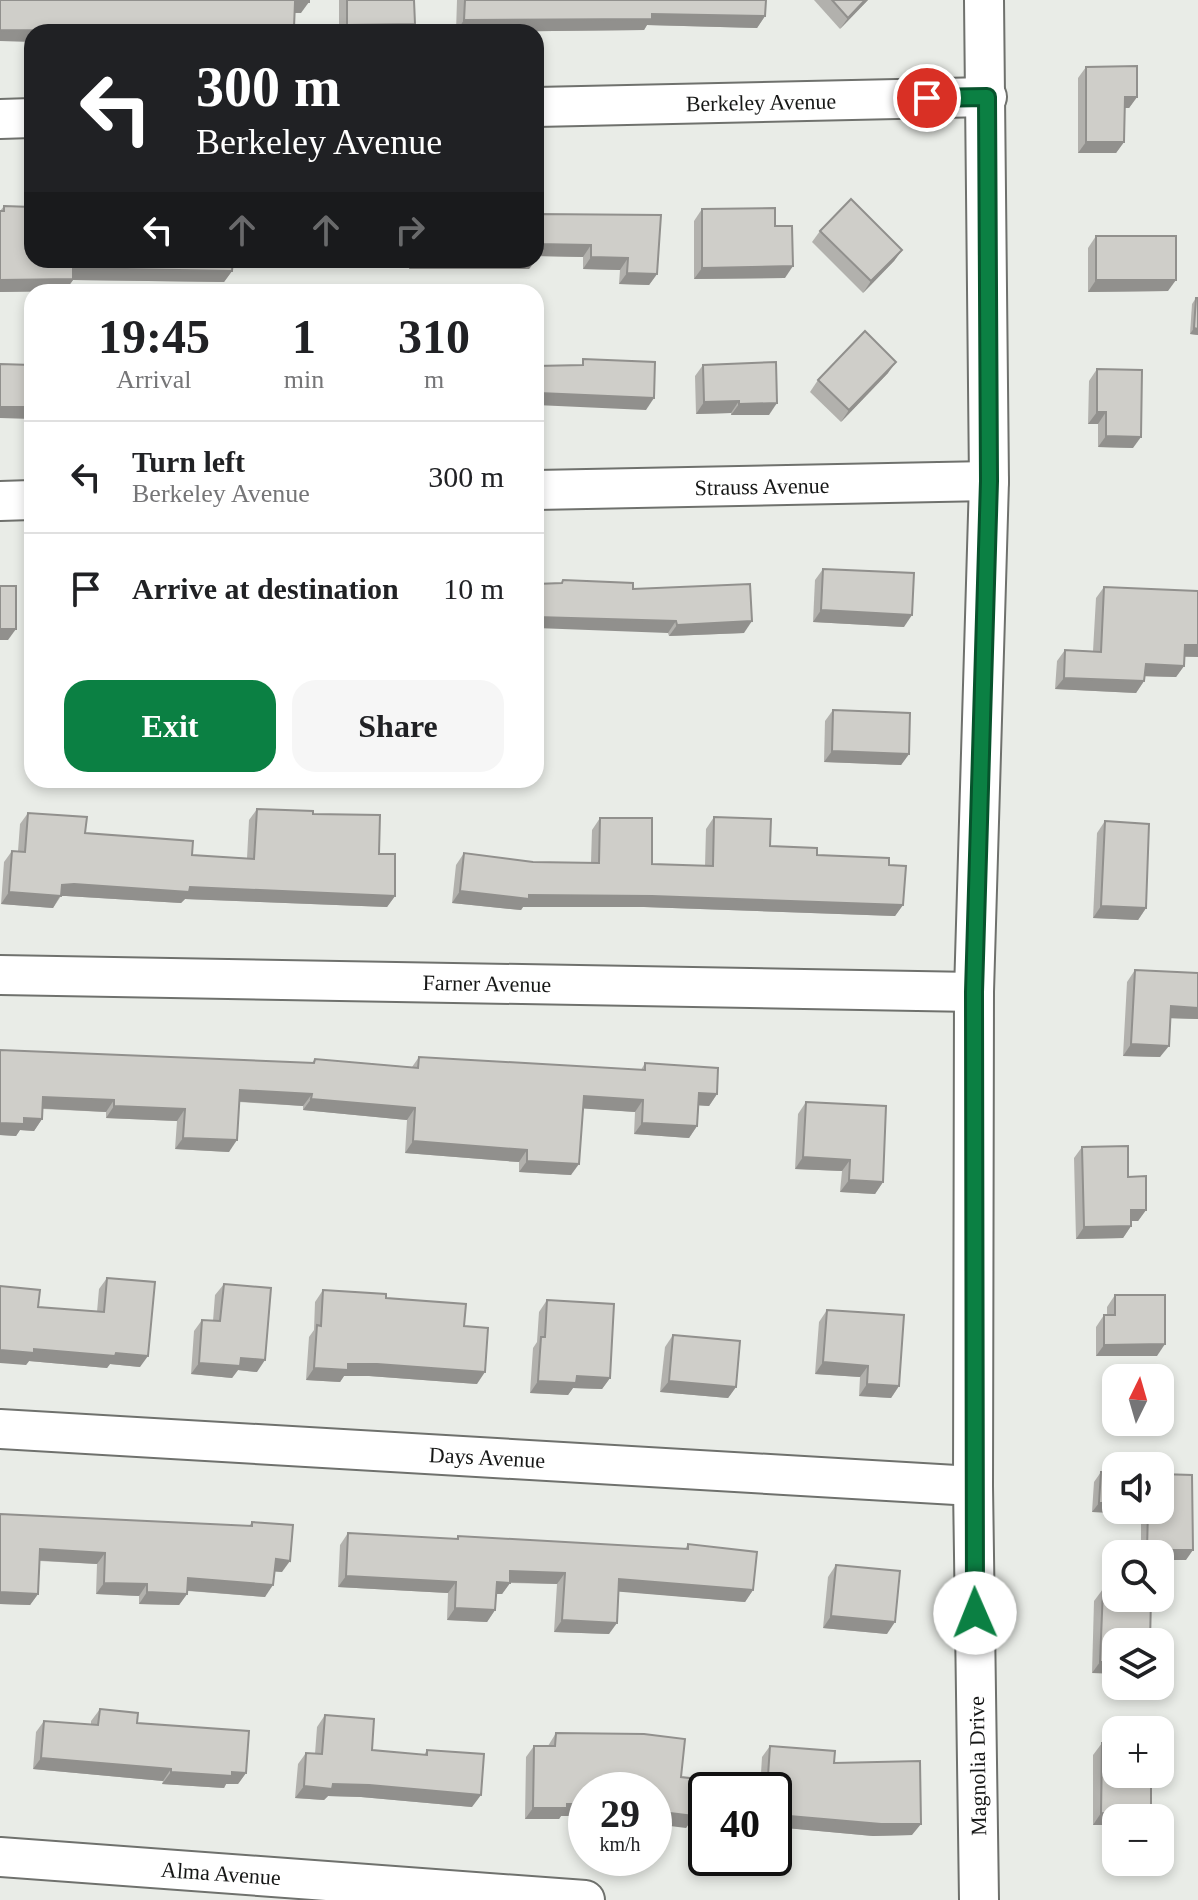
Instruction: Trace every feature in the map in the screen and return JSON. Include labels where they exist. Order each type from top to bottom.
[{"type":"street","name":"Magnolia Drive","points":[[979,1900],[973,1486],[974,992],[989,481],[984,0]]},
{"type":"street","name":"Berkeley Avenue","points":[[544,107],[987,97]]},
{"type":"street","points":[[0,119],[24,118]]},
{"type":"street","name":"Strauss Avenue","points":[[544,490],[989,481]]},
{"type":"street","points":[[0,501],[24,500]]},
{"type":"street","name":"Farner Avenue","points":[[0,975],[974,992]]},
{"type":"street","name":"Days Avenue","points":[[0,1429],[973,1486]]},
{"type":"street","name":"Alma Avenue","points":[[0,1857],[585,1900]]},
{"type":"building","points":[[0,0],[309,0],[295,2],[294,24],[24,24],[24,30],[0,30]]},
{"type":"building","points":[[347,0],[414,0],[415,24],[347,24]]},
{"type":"building","points":[[465,0],[766,0],[765,16],[652,14],[652,19],[464,20]]},
{"type":"building","points":[[832,0],[865,0],[848,18]]},
{"type":"building","points":[[1137,66],[1137,97],[1125,97],[1124,142],[1086,142],[1086,67]]},
{"type":"building","points":[[851,199],[902,250],[871,281],[820,231]]},
{"type":"building","points":[[4,206],[24,207],[24,268],[73,268],[73,279],[0,280],[0,211],[4,211]]},
{"type":"building","points":[[775,208],[775,226],[792,226],[793,266],[702,268],[702,209]]},
{"type":"building","points":[[544,214],[661,215],[657,274],[627,273],[628,258],[591,257],[591,245],[544,244]]},
{"type":"building","points":[[1096,236],[1176,236],[1176,280],[1096,280]]},
{"type":"building","points":[[73,268],[232,268],[232,271]]},
{"type":"building","points":[[1198,298],[1198,329],[1194,328]]},
{"type":"building","points":[[865,331],[896,362],[849,410],[818,380]]},
{"type":"building","points":[[583,359],[655,362],[654,398],[544,393],[544,366],[583,365]]},
{"type":"building","points":[[776,362],[777,403],[704,402],[703,365]]},
{"type":"building","points":[[0,364],[24,365],[24,407],[0,407]]},
{"type":"building","points":[[1097,369],[1142,370],[1141,437],[1106,436],[1106,412],[1097,412]]},
{"type":"building","points":[[823,569],[914,573],[912,615],[821,610]]},
{"type":"building","points":[[563,580],[633,583],[633,589],[750,584],[752,621],[677,625],[676,621],[544,617],[544,584],[562,583]]},
{"type":"building","points":[[0,586],[16,586],[16,629],[0,629]]},
{"type":"building","points":[[1104,587],[1198,591],[1198,645],[1185,645],[1184,666],[1146,664],[1144,681],[1064,678],[1065,650],[1101,652]]},
{"type":"building","points":[[833,710],[910,713],[909,754],[832,751]]},
{"type":"building","points":[[257,809],[380,815],[379,854],[395,854],[395,896],[190,887],[189,892],[74,884],[62,885],[61,896],[9,892],[12,851],[25,852],[28,813],[87,817],[85,833],[193,841],[192,855],[254,859]]},
{"type":"building","points":[[714,817],[771,819],[770,846],[817,848],[817,855],[889,858],[889,865],[906,866],[903,905],[652,896],[529,895],[529,899],[460,891],[464,853],[533,862],[599,863],[600,818],[652,818],[652,864],[713,866]]},
{"type":"building","points":[[1105,821],[1149,824],[1146,908],[1101,906]]},
{"type":"building","points":[[1135,970],[1198,973],[1198,1008],[1171,1006],[1169,1046],[1131,1044]]},
{"type":"building","points":[[0,1050],[314,1063],[315,1059],[418,1068],[419,1057],[645,1070],[645,1063],[718,1068],[717,1094],[699,1093],[697,1126],[642,1123],[643,1100],[584,1096],[579,1164],[527,1161],[527,1150],[413,1141],[415,1108],[311,1099],[312,1094],[240,1090],[237,1140],[183,1138],[185,1109],[114,1106],[114,1100],[43,1097],[42,1119],[24,1118],[24,1124],[0,1123]]},
{"type":"building","points":[[806,1102],[886,1106],[883,1182],[849,1180],[850,1160],[803,1157]]},
{"type":"building","points":[[1128,1146],[1128,1177],[1146,1176],[1146,1210],[1131,1210],[1131,1226],[1084,1227],[1082,1147]]},
{"type":"building","points":[[107,1278],[155,1282],[148,1356],[0,1350],[0,1286],[40,1290],[38,1307],[104,1312]]},
{"type":"building","points":[[224,1284],[271,1288],[265,1360],[241,1358],[240,1366],[199,1363],[202,1320],[220,1321]]},
{"type":"building","points":[[323,1290],[466,1304],[464,1326],[488,1328],[485,1372],[377,1364],[348,1364],[348,1370],[314,1368]]},
{"type":"building","points":[[1115,1295],[1165,1295],[1165,1344],[1104,1345],[1104,1315],[1115,1315]]},
{"type":"building","points":[[547,1300],[614,1304],[610,1378],[577,1376],[576,1383],[538,1381]]},
{"type":"building","points":[[827,1310],[904,1315],[899,1386],[867,1384],[868,1366],[823,1362]]},
{"type":"building","points":[[673,1335],[740,1341],[736,1387],[669,1381]]},
{"type":"building","points":[[1101,1472],[1102,1472],[1102,1503],[1099,1503]]},
{"type":"building","points":[[1174,1474],[1192,1475],[1193,1550],[1174,1550],[1174,1540],[1147,1540],[1148,1524],[1174,1524]]},
{"type":"building","points":[[0,1514],[252,1526],[252,1522],[293,1525],[290,1561],[276,1559],[273,1585],[188,1578],[187,1594],[147,1592],[147,1584],[104,1583],[105,1553],[40,1549],[38,1594],[0,1592]]},
{"type":"building","points":[[348,1533],[688,1549],[688,1544],[757,1552],[753,1590],[619,1579],[617,1623],[562,1620],[565,1573],[510,1571],[510,1583],[497,1582],[495,1610],[455,1608],[456,1582],[346,1576]]},
{"type":"building","points":[[836,1565],[900,1571],[895,1622],[831,1616]]},
{"type":"building","points":[[1102,1612],[1151,1612],[1150,1628],[1102,1628],[1100,1662]]},
{"type":"building","points":[[100,1709],[138,1713],[137,1723],[249,1731],[246,1773],[232,1772],[232,1776],[171,1772],[171,1769],[41,1758],[44,1721],[98,1725]]},
{"type":"building","points":[[325,1715],[374,1719],[372,1750],[427,1755],[427,1750],[484,1754],[481,1795],[369,1785],[333,1784],[332,1789],[304,1786],[306,1753],[322,1754]]},
{"type":"building","points":[[556,1733],[644,1734],[685,1739],[681,1777],[688,1778],[688,1815],[672,1813],[672,1772],[568,1772],[567,1808],[533,1808],[534,1746],[555,1746]]},
{"type":"building","points":[[1102,1743],[1102,1788],[1151,1788],[1151,1804],[1102,1804],[1101,1813]]},
{"type":"building","points":[[770,1746],[835,1751],[834,1763],[920,1761],[921,1824],[881,1824],[792,1816],[792,1772],[768,1772]]},
{"type":"route","points":[[927,98],[987,97],[989,481],[974,992],[975,1613]]}]
